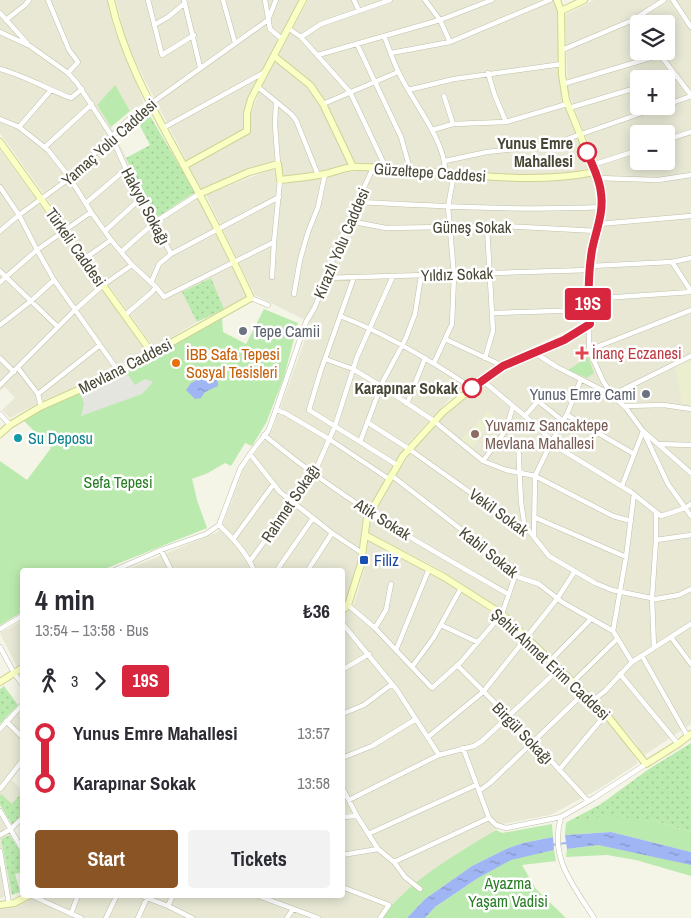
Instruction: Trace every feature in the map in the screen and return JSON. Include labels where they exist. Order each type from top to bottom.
[{"type":"street","points":[[6,20],[29,0]]},
{"type":"street","points":[[48,0],[69,50],[78,62],[68,73]]},
{"type":"street","points":[[111,0],[116,25],[124,48],[149,103],[218,228],[251,298],[268,304]]},
{"type":"street","points":[[148,0],[162,55],[194,35]]},
{"type":"street","points":[[224,0],[236,43]]},
{"type":"street","points":[[265,0],[270,29],[282,39]]},
{"type":"street","points":[[268,20],[276,0]]},
{"type":"street","points":[[184,166],[247,131],[247,113],[251,99],[303,0]]},
{"type":"street","points":[[354,0],[359,11]]},
{"type":"street","points":[[301,37],[321,24],[390,0]]},
{"type":"street","points":[[426,0],[440,20],[450,42]]},
{"type":"street","points":[[391,52],[450,42],[550,0]]},
{"type":"street","points":[[557,0],[561,11],[563,84],[568,106],[595,172],[601,192],[600,224],[590,268],[588,299],[590,324],[589,350],[603,381],[612,395],[624,406],[643,431],[691,474]]},
{"type":"street","points":[[561,11],[584,0]]},
{"type":"street","points":[[641,15],[664,0]]},
{"type":"street","points":[[673,0],[691,27]]},
{"type":"street","points":[[154,24],[168,17],[185,1],[200,67]]},
{"type":"street","points":[[318,55],[440,20],[490,1]]},
{"type":"street","points":[[0,13],[30,46]]},
{"type":"street","name":"Yamaç Yolu Caddesi","points":[[0,231],[70,178],[111,136],[149,103],[268,20]]},
{"type":"street","points":[[562,50],[630,21]]},
{"type":"street","points":[[288,28],[301,37],[350,92],[386,169]]},
{"type":"street","name":"Hakyol Sokağı","points":[[0,32],[30,46],[68,73],[82,90],[111,136],[126,169],[171,254]]},
{"type":"street","points":[[384,36],[398,72],[432,130],[445,161],[445,172]]},
{"type":"street","points":[[357,44],[401,137],[410,169]]},
{"type":"street","points":[[274,56],[310,85],[323,104],[353,167]]},
{"type":"street","points":[[563,84],[637,60]]},
{"type":"street","points":[[664,60],[691,95],[675,101]]},
{"type":"street","points":[[408,90],[488,73],[562,64]]},
{"type":"street","points":[[0,69],[17,74],[71,98],[82,90]]},
{"type":"street","points":[[163,128],[266,71]]},
{"type":"street","points":[[323,104],[398,72]]},
{"type":"street","points":[[488,73],[506,122]]},
{"type":"street","points":[[258,87],[292,114],[318,175]]},
{"type":"street","points":[[432,130],[453,124],[506,122],[630,89]]},
{"type":"street","points":[[19,127],[51,90]]},
{"type":"street","points":[[444,96],[453,124]]},
{"type":"street","points":[[272,277],[280,180],[275,125],[276,102]]},
{"type":"street","points":[[45,147],[92,104]]},
{"type":"street","points":[[445,161],[487,152],[550,145],[636,115]]},
{"type":"street","points":[[0,119],[19,127],[45,147],[70,178],[111,240],[132,265],[164,297],[233,260],[274,242]]},
{"type":"street","points":[[675,137],[691,132]]},
{"type":"street","name":"Türkeli Caddesi","points":[[0,142],[152,353]]},
{"type":"street","points":[[595,172],[630,154]]},
{"type":"street","points":[[121,252],[155,222],[199,194],[249,172],[278,164]]},
{"type":"street","name":"Güzeltepe Caddesi","points":[[280,180],[325,174],[353,167],[410,169],[515,179],[538,179],[595,172]]},
{"type":"street","name":"Kirazlı Yolu Caddesi","points":[[219,525],[240,470],[268,431],[306,322],[315,307],[349,220],[373,168]]},
{"type":"street","points":[[86,203],[126,169]]},
{"type":"street","points":[[595,172],[658,180],[691,175]]},
{"type":"street","points":[[294,294],[300,260],[318,206],[325,174]]},
{"type":"street","points":[[434,363],[452,324],[454,275],[448,207],[454,174]]},
{"type":"street","points":[[0,187],[19,215],[54,280],[119,372]]},
{"type":"street","points":[[151,283],[159,264],[171,254],[278,196]]},
{"type":"street","points":[[105,231],[141,198]]},
{"type":"street","points":[[358,202],[494,209],[601,207]]},
{"type":"street","points":[[0,282],[63,230],[91,212]]},
{"type":"street","points":[[600,224],[691,216]]},
{"type":"street","name":"Güneş Sokak","points":[[349,220],[386,228],[486,226],[597,232]]},
{"type":"street","points":[[485,358],[493,331],[486,226]]},
{"type":"street","points":[[84,259],[111,240]]},
{"type":"street","name":"Yıldız Sokak","points":[[325,278],[454,275],[590,268],[672,262],[691,258]]},
{"type":"street","points":[[588,299],[691,292],[672,262]]},
{"type":"street","points":[[0,385],[75,310],[103,285],[132,265]]},
{"type":"street","points":[[0,271],[58,327]]},
{"type":"street","name":"Rahmet Sokağı","points":[[250,561],[314,474],[335,426],[353,369],[392,276]]},
{"type":"street","points":[[360,442],[381,386],[415,314],[421,276]]},
{"type":"street","points":[[354,277],[309,410],[397,465]]},
{"type":"street","points":[[0,325],[54,280]]},
{"type":"street","points":[[125,315],[156,287]]},
{"type":"street","name":"Mevlana Caddesi","points":[[0,434],[10,425],[41,406],[119,372],[251,298]]},
{"type":"street","points":[[492,313],[589,310]]},
{"type":"street","points":[[589,350],[691,310]]},
{"type":"street","points":[[340,316],[370,328],[402,345],[472,388]]},
{"type":"street","points":[[515,576],[502,614],[457,666],[432,688],[375,628],[345,605],[360,564],[367,518],[397,465],[409,449],[434,421],[482,380],[503,366],[571,337],[590,324]]},
{"type":"street","points":[[445,339],[503,366]]},
{"type":"street","points":[[38,394],[100,345]]},
{"type":"street","points":[[535,353],[557,367],[612,395]]},
{"type":"street","points":[[612,395],[691,356]]},
{"type":"street","points":[[0,358],[16,370],[38,394],[41,406]]},
{"type":"street","points":[[407,404],[425,358]]},
{"type":"street","points":[[325,359],[353,369],[381,386],[434,421],[483,461],[506,470],[535,476],[613,516],[631,521]]},
{"type":"street","points":[[534,537],[535,476],[566,415],[581,379]]},
{"type":"street","points":[[482,380],[562,450],[622,486],[661,516],[691,504]]},
{"type":"street","points":[[525,416],[538,402],[563,421]]},
{"type":"street","points":[[624,406],[664,405],[691,409]]},
{"type":"street","points":[[483,461],[506,430],[513,406]]},
{"type":"street","name":"Kabil Sokak","points":[[276,410],[285,413],[390,477],[489,550],[515,576],[539,584],[557,599],[612,631],[632,662]]},
{"type":"street","points":[[0,414],[10,425]]},
{"type":"street","points":[[566,415],[634,454]]},
{"type":"street","name":"Vekil Sokak","points":[[367,422],[525,529],[549,556],[595,583],[620,592],[652,598],[679,595],[691,589]]},
{"type":"street","points":[[622,486],[643,431]]},
{"type":"street","points":[[643,431],[668,484],[691,516]]},
{"type":"street","name":"Atik Sokak","points":[[264,435],[314,474],[371,512],[508,594]]},
{"type":"street","points":[[518,441],[519,473],[525,529]]},
{"type":"street","points":[[658,444],[691,445]]},
{"type":"street","points":[[250,454],[273,485],[292,502],[332,533],[362,552]]},
{"type":"street","points":[[234,538],[273,485]]},
{"type":"street","points":[[612,631],[626,557],[634,494]]},
{"type":"street","points":[[654,648],[652,598],[656,511]]},
{"type":"street","points":[[534,517],[626,557]]},
{"type":"street","points":[[278,568],[313,518]]},
{"type":"street","points":[[120,568],[161,550],[206,534],[219,525],[234,538],[253,568]]},
{"type":"street","points":[[309,568],[332,533]]},
{"type":"street","name":"Şehit Ahmet Erim Caddesi","points":[[365,535],[429,569],[502,614],[606,714],[646,764]]},
{"type":"street","points":[[656,540],[691,535]]},
{"type":"street","points":[[161,550],[169,568]]},
{"type":"street","points":[[396,650],[429,569]]},
{"type":"street","points":[[428,737],[483,692],[528,638],[575,571]]},
{"type":"street","points":[[375,628],[386,610],[391,584]]},
{"type":"street","points":[[412,667],[441,624],[461,588]]},
{"type":"street","points":[[0,629],[20,617]]},
{"type":"street","points":[[551,660],[591,619]]},
{"type":"street","points":[[441,624],[477,642]]},
{"type":"street","points":[[592,701],[632,662],[691,624]]},
{"type":"street","points":[[345,626],[392,684],[439,755]]},
{"type":"street","points":[[671,637],[691,664]]},
{"type":"street","points":[[573,682],[617,639]]},
{"type":"street","points":[[0,647],[20,681]]},
{"type":"street","points":[[345,668],[369,654]]},
{"type":"street","points":[[463,748],[489,818],[496,825],[506,828],[561,817],[678,744],[689,735],[642,656]]},
{"type":"street","name":"Birgül Sokağı","points":[[457,666],[534,742],[588,801]]},
{"type":"street","points":[[349,800],[439,755],[474,746],[482,741],[560,668]]},
{"type":"street","points":[[0,682],[20,669]]},
{"type":"street","points":[[620,674],[678,744]]},
{"type":"street","points":[[345,713],[364,705],[392,684]]},
{"type":"street","points":[[479,791],[534,742],[584,693]]},
{"type":"street","points":[[0,729],[20,707]]},
{"type":"street","points":[[559,770],[606,714]]},
{"type":"street","points":[[345,757],[372,746],[416,719]]},
{"type":"street","points":[[6,721],[20,735]]},
{"type":"street","points":[[0,788],[20,763]]},
{"type":"street","points":[[368,834],[476,785]]},
{"type":"street","points":[[345,793],[378,849],[394,862],[405,877],[420,889]]},
{"type":"street","points":[[0,812],[20,845]]},
{"type":"street","points":[[345,817],[357,816]]},
{"type":"street","points":[[561,817],[557,835],[559,854],[566,873],[594,918]]},
{"type":"street","points":[[394,862],[489,818]]},
{"type":"street","points":[[0,835],[11,829],[20,820]]},
{"type":"street","points":[[345,854],[378,849]]},
{"type":"street","points":[[0,851],[9,904]]},
{"type":"street","points":[[345,888],[389,905],[380,918]]},
{"type":"street","points":[[0,905],[14,903],[24,898]]},
{"type":"street","points":[[36,898],[80,918]]},
{"type":"street","points":[[71,914],[77,898]]},
{"type":"street","points":[[106,918],[116,898]]},
{"type":"street","points":[[138,918],[147,898],[168,906],[182,916],[192,918]]},
{"type":"street","points":[[168,906],[172,898]]},
{"type":"street","points":[[264,898],[318,918]]},
{"type":"street","points":[[286,918],[293,909]]},
{"type":"shaded area","points":[[0,0],[108,0],[114,28],[144,103],[130,111],[114,86],[97,105],[111,127],[154,215],[159,216],[195,192],[246,296],[224,309],[211,278],[183,292],[197,322],[154,348],[0,133]]},
{"type":"shaded area","points":[[116,0],[299,0],[246,106],[245,129],[187,162],[127,45]]},
{"type":"shaded area","points":[[308,0],[554,0],[557,6],[559,73],[562,99],[589,168],[560,176],[487,173],[384,164],[284,176],[280,163],[249,168],[202,190],[189,167],[250,133],[251,114],[261,87]]},
{"type":"shaded area","points":[[594,0],[691,0],[691,724],[643,756],[635,742],[606,709],[506,613],[441,570],[369,533],[370,521],[398,471],[420,441],[452,408],[501,371],[566,342],[595,324],[595,267],[604,214],[601,175],[568,92],[565,15]]},
{"type":"shaded area","points":[[0,150],[147,351],[97,378],[40,402],[10,418],[2,410],[15,398],[5,387],[0,391]]},
{"type":"shaded area","points":[[274,168],[277,184],[363,170],[418,170],[472,178],[543,182],[592,176],[597,205],[589,243],[584,319],[572,328],[504,360],[454,394],[408,443],[363,516],[357,566],[345,602],[345,568],[131,568],[218,532],[223,524],[243,470],[273,428],[311,323],[255,295],[206,195]]},
{"type":"shaded area","points":[[691,360],[691,405],[682,403],[675,367]]},
{"type":"shaded area","points":[[128,375],[135,385],[145,379],[153,382],[142,394],[81,416],[84,404],[81,394]]},
{"type":"shaded area","name":"Yuvamız Sancaktepe Mevlana Mahallesi","points":[[488,411],[493,416],[488,428],[471,449],[461,440]]},
{"type":"shaded area","points":[[368,540],[448,582],[510,626],[609,722],[629,746],[638,763],[599,789],[550,815],[503,824],[382,918],[0,918],[0,908],[25,902],[32,898],[345,898],[345,614],[354,605],[366,563]]},
{"type":"shaded area","points":[[20,622],[20,665],[17,667],[0,633]]},
{"type":"shaded area","points":[[20,703],[20,768],[12,780],[20,788],[20,795],[12,805],[2,795],[0,796],[0,726]]},
{"type":"shaded area","points":[[0,809],[10,835],[1,839],[12,895],[0,898]]},
{"type":"green space","points":[[115,85],[130,111],[111,127],[97,105]]},
{"type":"green space","points":[[147,111],[195,192],[159,216],[154,215],[126,158],[150,145],[137,120]]},
{"type":"green space","points":[[211,278],[224,309],[197,322],[182,292]]},
{"type":"green space","name":"Sefa Tepesi","points":[[264,309],[298,323],[284,377],[266,423],[252,446],[245,443],[231,466],[225,463],[208,473],[192,479],[207,528],[107,568],[20,568],[20,613],[0,625],[0,461],[27,480],[51,448],[22,419],[130,370],[222,317],[223,332],[246,344]]},
{"type":"green space","points":[[588,357],[594,373],[587,378],[568,370]]},
{"type":"green space","points":[[4,686],[18,705],[0,724],[0,689]]},
{"type":"green space","points":[[691,743],[691,832],[652,820],[569,821],[601,804],[649,769]]},
{"type":"green space","points":[[1,794],[12,804],[20,794],[20,816],[13,826],[0,805]]},
{"type":"green space","name":"Ayazma Yaşam Vadisi","points":[[608,816],[652,820],[691,832],[691,852],[611,832],[565,835],[566,823],[569,821]]},
{"type":"green space","name":"Ayazma Yaşam Vadisi","points":[[552,824],[553,837],[523,843],[506,849],[472,866],[425,899],[407,918],[382,918],[393,904],[434,869],[496,830],[502,833]]},
{"type":"green space","points":[[10,835],[20,852],[20,873],[15,874],[20,892],[12,895],[1,839]]},
{"type":"green space","name":"Ayazma Yaşam Vadisi","points":[[598,845],[689,864],[691,865],[691,876],[636,860],[607,855],[566,857],[567,849]]},
{"type":"green space","name":"Ayazma Yaşam Vadisi","points":[[554,850],[556,861],[522,865],[536,889],[566,918],[425,918],[435,907],[478,878],[511,859]]},
{"type":"water","points":[[210,373],[217,375],[218,386],[205,392],[201,398],[195,399],[186,390],[191,383]]},
{"type":"water","points":[[611,832],[691,852],[691,865],[598,845],[567,849],[565,835]]},
{"type":"water","points":[[553,837],[554,850],[511,860],[478,878],[435,907],[425,918],[407,918],[425,899],[472,866],[506,849],[523,843]]},
{"type":"waterway","points":[[551,845],[566,843]]},
{"type":"bus line","name":"19S","points":[[472,388],[503,366],[571,337],[590,324],[588,299],[590,266],[592,249],[600,224],[601,192],[587,152]]},
{"type":"place","name":"Yunus Emre Mahallesi","points":[[587,152]]},
{"type":"place","name":"Tepe Camii","points":[[243,331]]},
{"type":"place","name":"İnanç Eczanesi","points":[[582,353]]},
{"type":"place","name":"İBB Safa Tepesi Sosyal Tesisleri","points":[[176,363]]},
{"type":"place","name":"Karapınar Sokak","points":[[472,388]]},
{"type":"place","name":"Yunus Emre Cami","points":[[646,394]]},
{"type":"place","name":"Yuvamız Sancaktepe Mevlana Mahallesi","points":[[475,434]]},
{"type":"place","name":"Su Deposu","points":[[18,438]]},
{"type":"place","name":"Filiz","points":[[364,560]]}]
